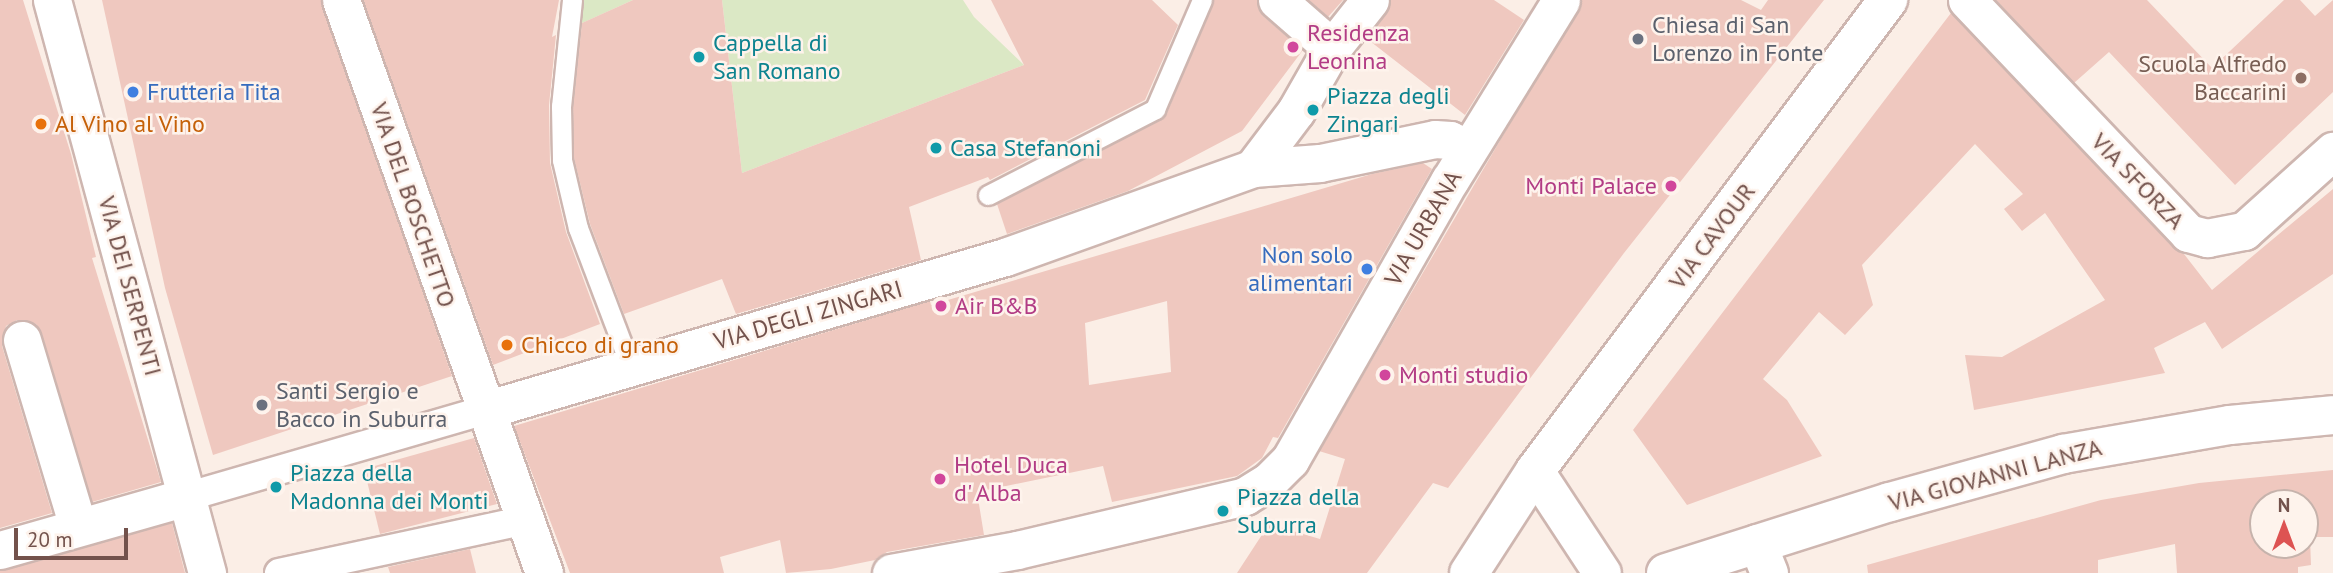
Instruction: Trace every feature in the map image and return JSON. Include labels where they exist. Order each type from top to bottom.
[{"type":"main road","name":"VIA CAVOUR","points":[[1469,573],[1535,471],[1888,0]]},
{"type":"main road","name":"VIA GIOVANNI LANZA","points":[[1666,573],[1763,558],[2063,454],[2230,425],[2333,415]]},
{"type":"street","name":"VIA DEI SERPENTI","points":[[52,0],[207,573]]},
{"type":"street","name":"VIA DEL BOSCHETTO","points":[[341,0],[544,573]]},
{"type":"street","points":[[1277,0],[1332,48]]},
{"type":"street","points":[[1253,168],[1296,111],[1332,48],[1370,0]]},
{"type":"street","name":"VIA SFORZA","points":[[1967,0],[2188,233],[2215,238],[2244,231],[2333,151]]},
{"type":"street","name":"VIA URBANA","points":[[891,573],[1017,550],[1245,496],[1290,460],[1550,4]]},
{"type":"street","points":[[1253,168],[1320,163],[1435,139],[1450,140],[1468,149]]},
{"type":"street","name":"VIA DEGLI ZINGARI","points":[[186,497],[359,450],[630,365],[1005,257],[1253,168]]},
{"type":"street","points":[[22,340],[78,527]]},
{"type":"street","points":[[1535,471],[1602,573]]},
{"type":"street","points":[[0,550],[186,497]]},
{"type":"street","points":[[279,573],[526,520]]},
{"type":"lane","points":[[572,0],[562,96],[562,160],[578,228],[630,365]]},
{"type":"lane","points":[[988,195],[1155,109],[1202,0]]},
{"type":"green space","points":[[581,0],[633,0],[580,24]]},
{"type":"green space","points":[[722,0],[963,0],[974,17],[1024,65],[742,173]]},
{"type":"building","points":[[0,0],[23,0],[71,154],[96,257],[92,258],[161,482],[92,502],[42,334],[36,324],[17,320],[6,326],[2,346],[52,513],[0,528]]},
{"type":"building","points":[[102,0],[321,0],[452,376],[213,455],[165,288]]},
{"type":"building","points":[[363,0],[559,0],[552,37],[556,35],[549,105],[550,163],[566,232],[600,324],[493,365]]},
{"type":"building","points":[[633,0],[722,0],[742,173],[1024,65],[991,0],[1152,0],[1178,25],[1145,100],[990,180],[988,177],[909,207],[921,260],[736,314],[722,279],[624,314],[590,224],[574,158],[573,107],[582,23]]},
{"type":"building","points":[[1214,0],[1257,0],[1263,16],[1303,50],[1242,131],[1128,191],[1007,234],[997,204],[1166,115]]},
{"type":"building","points":[[1309,0],[1343,0],[1328,17]]},
{"type":"building","points":[[1391,0],[1494,0],[1524,20],[1465,115],[1366,38],[1386,13]]},
{"type":"building","points":[[1582,0],[1741,0],[1761,10],[1768,0],[1824,0],[1624,253],[1448,488],[1433,483],[1367,573],[1237,573],[1269,524],[1320,539],[1345,459],[1319,451]]},
{"type":"building","points":[[1996,0],[2147,0],[2212,68],[2284,0],[2300,0],[2315,16],[2333,0],[2333,92],[2235,185],[2109,52],[2074,83]]},
{"type":"building","points":[[1951,13],[2173,247],[2184,254],[2212,290],[2333,189],[2333,274],[2222,349],[2205,322],[2154,348],[2165,373],[1974,410],[1965,355],[2002,357],[2105,300],[2045,213],[2022,231],[2004,209],[2023,194],[1975,144],[1862,265],[1873,305],[1845,335],[1819,312],[1763,379],[1787,400],[1822,456],[1687,505],[1633,430]]},
{"type":"building","points":[[1423,163],[1432,169],[1278,438],[1273,437],[1262,458],[1237,476],[1112,502],[1103,466],[977,492],[984,535],[887,552],[875,560],[831,569],[786,573],[780,540],[720,557],[724,573],[570,573],[514,426],[930,301],[931,305],[1372,174]],"holes":[[[1167,301],[1171,372],[1089,385],[1085,323]]]},
{"type":"building","points":[[474,438],[497,504],[380,534],[364,469]]},
{"type":"building","points":[[2333,470],[2333,537],[2319,537],[2319,489],[2249,489],[2249,559],[2311,559],[2311,565],[2298,567],[2298,573],[2177,573],[2175,544],[2098,560],[2098,573],[1868,573],[1867,565],[2101,500],[2199,483]]},
{"type":"building","points":[[172,523],[185,573],[0,573],[0,570]]},
{"type":"building","points":[[470,549],[476,573],[390,573],[388,567]]},
{"type":"place","name":"Chiesa di San Lorenzo in Fonte","points":[[1638,39]]},
{"type":"place","name":"Residenza Leonina","points":[[1293,47]]},
{"type":"place","name":"Cappella di San Romano","points":[[699,57]]},
{"type":"place","name":"Scuola Alfredo Baccarini","points":[[2301,78]]},
{"type":"place","name":"Frutteria Tita","points":[[133,92]]},
{"type":"place","name":"Piazza degli Zingari","points":[[1313,110]]},
{"type":"place","name":"Al Vino al Vino","points":[[41,124]]},
{"type":"place","name":"Casa Stefanoni","points":[[936,148]]},
{"type":"place","name":"Monti Palace","points":[[1671,186]]},
{"type":"place","name":"Non solo alimentari","points":[[1367,269]]},
{"type":"place","name":"Air B&B","points":[[941,306]]},
{"type":"place","name":"Chicco di grano","points":[[507,345]]},
{"type":"place","name":"Monti studio","points":[[1385,375]]},
{"type":"place","name":"Santi Sergio e Bacco in Suburra","points":[[262,405]]},
{"type":"place","name":"Hotel Duca d' Alba","points":[[940,479]]},
{"type":"place","name":"Piazza della Madonna dei Monti","points":[[276,487]]},
{"type":"place","name":"Piazza della Suburra","points":[[1223,511]]}]
